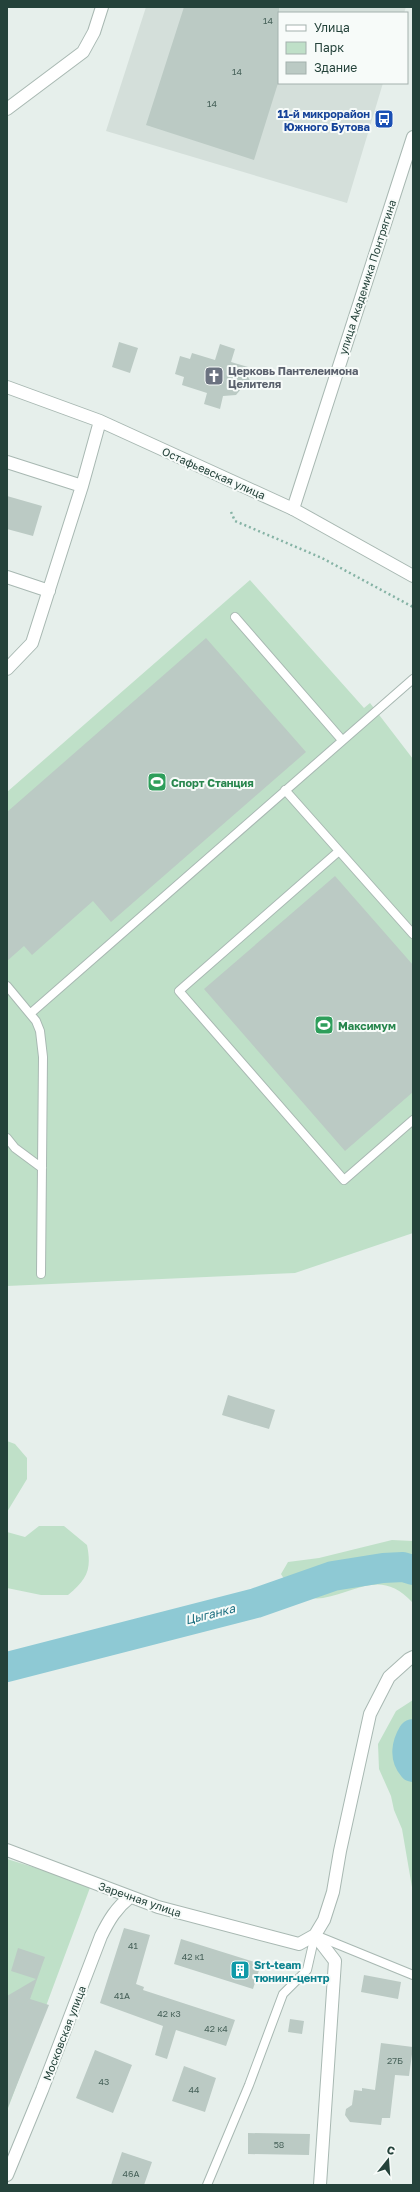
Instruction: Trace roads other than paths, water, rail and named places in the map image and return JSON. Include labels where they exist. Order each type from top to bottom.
[{"type":"street","points":[[7,110],[83,52],[94,32],[102,7]]},
{"type":"street","name":"улица Академика Понтрягина","points":[[293,509],[413,137]]},
{"type":"street","name":"Остафьевская улица","points":[[7,387],[100,421],[293,509],[413,576]]},
{"type":"street","points":[[7,668],[32,642],[82,486],[100,421]]},
{"type":"street","points":[[7,462],[82,486]]},
{"type":"street","points":[[7,577],[49,591]]},
{"type":"street","points":[[320,2185],[335,1961],[315,1936],[324,1920],[333,1892],[340,1851],[370,1714],[389,1677],[409,1658],[413,1657]]},
{"type":"street","name":"Заречная улица","points":[[7,1850],[158,1907],[299,1944],[315,1936]]},
{"type":"street","name":"Московская улица","points":[[7,2175],[42,2090],[101,1936],[110,1918],[130,1897]]},
{"type":"lane","points":[[235,617],[342,740]]},
{"type":"lane","points":[[31,1013],[413,679]]},
{"type":"lane","points":[[285,790],[413,934]]},
{"type":"lane","points":[[340,851],[179,990],[344,1180],[413,1120]]},
{"type":"lane","points":[[7,986],[31,1013],[40,1031],[43,1057],[41,1274]]},
{"type":"lane","points":[[7,1138],[15,1148],[42,1168]]},
{"type":"lane","points":[[207,2185],[249,2085],[283,1994],[307,1970],[315,1936],[413,1975]]},
{"type":"waterway","name":"Цыганка","points":[[7,1667],[256,1603],[333,1576],[383,1568],[403,1567],[413,1570]]},
{"type":"waterway","name":"Цыганка","points":[[413,1734],[407,1750],[408,1759],[413,1767]]},
{"type":"place","name":"11-й микрорайон Южного Бутова","points":[[384,119]]},
{"type":"place","name":"Церковь Пантелеимона Целителя","points":[[214,376]]},
{"type":"place","name":"Спорт Станция","points":[[157,782]]},
{"type":"place","name":"Максимум","points":[[324,1025]]},
{"type":"place","name":"Srt-team тюнинг-центр","points":[[240,1970]]}]
